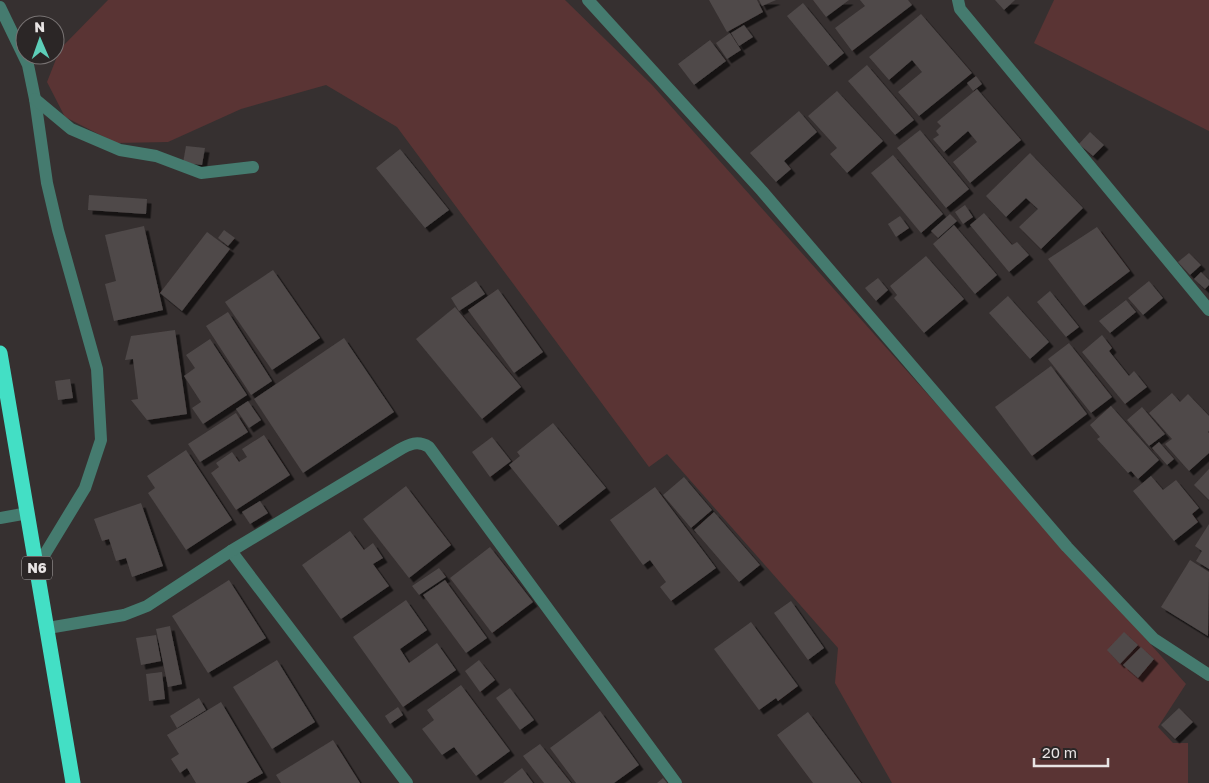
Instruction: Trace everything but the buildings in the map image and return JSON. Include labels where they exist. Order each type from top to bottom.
[{"type":"highway","name":"N6","points":[[0,352],[73,783]]},
{"type":"street","points":[[588,0],[762,191],[1067,547],[1154,639],[1209,675]]},
{"type":"street","points":[[958,0],[960,9],[1209,310]]},
{"type":"street","points":[[0,7],[28,65],[35,99],[47,183],[58,230],[98,368],[101,440],[84,488],[37,567]]},
{"type":"street","points":[[35,99],[71,129],[120,150],[156,156],[201,173],[253,167]]},
{"type":"street","points":[[48,628],[124,615],[147,606],[231,551],[407,445],[423,444],[429,447],[435,455],[676,783]]},
{"type":"street","points":[[0,518],[28,513]]},
{"type":"street","points":[[231,551],[406,783]]},
{"type":"shaded area","points":[[108,0],[565,0],[652,85],[1186,684],[1158,727],[1173,743],[1188,743],[1188,783],[892,783],[835,683],[838,648],[667,454],[649,467],[397,127],[326,85],[241,109],[168,142],[116,143],[65,117],[47,82],[54,65],[65,65],[65,44]]},
{"type":"shaded area","points":[[1054,0],[1209,0],[1209,131],[1034,43]]}]
